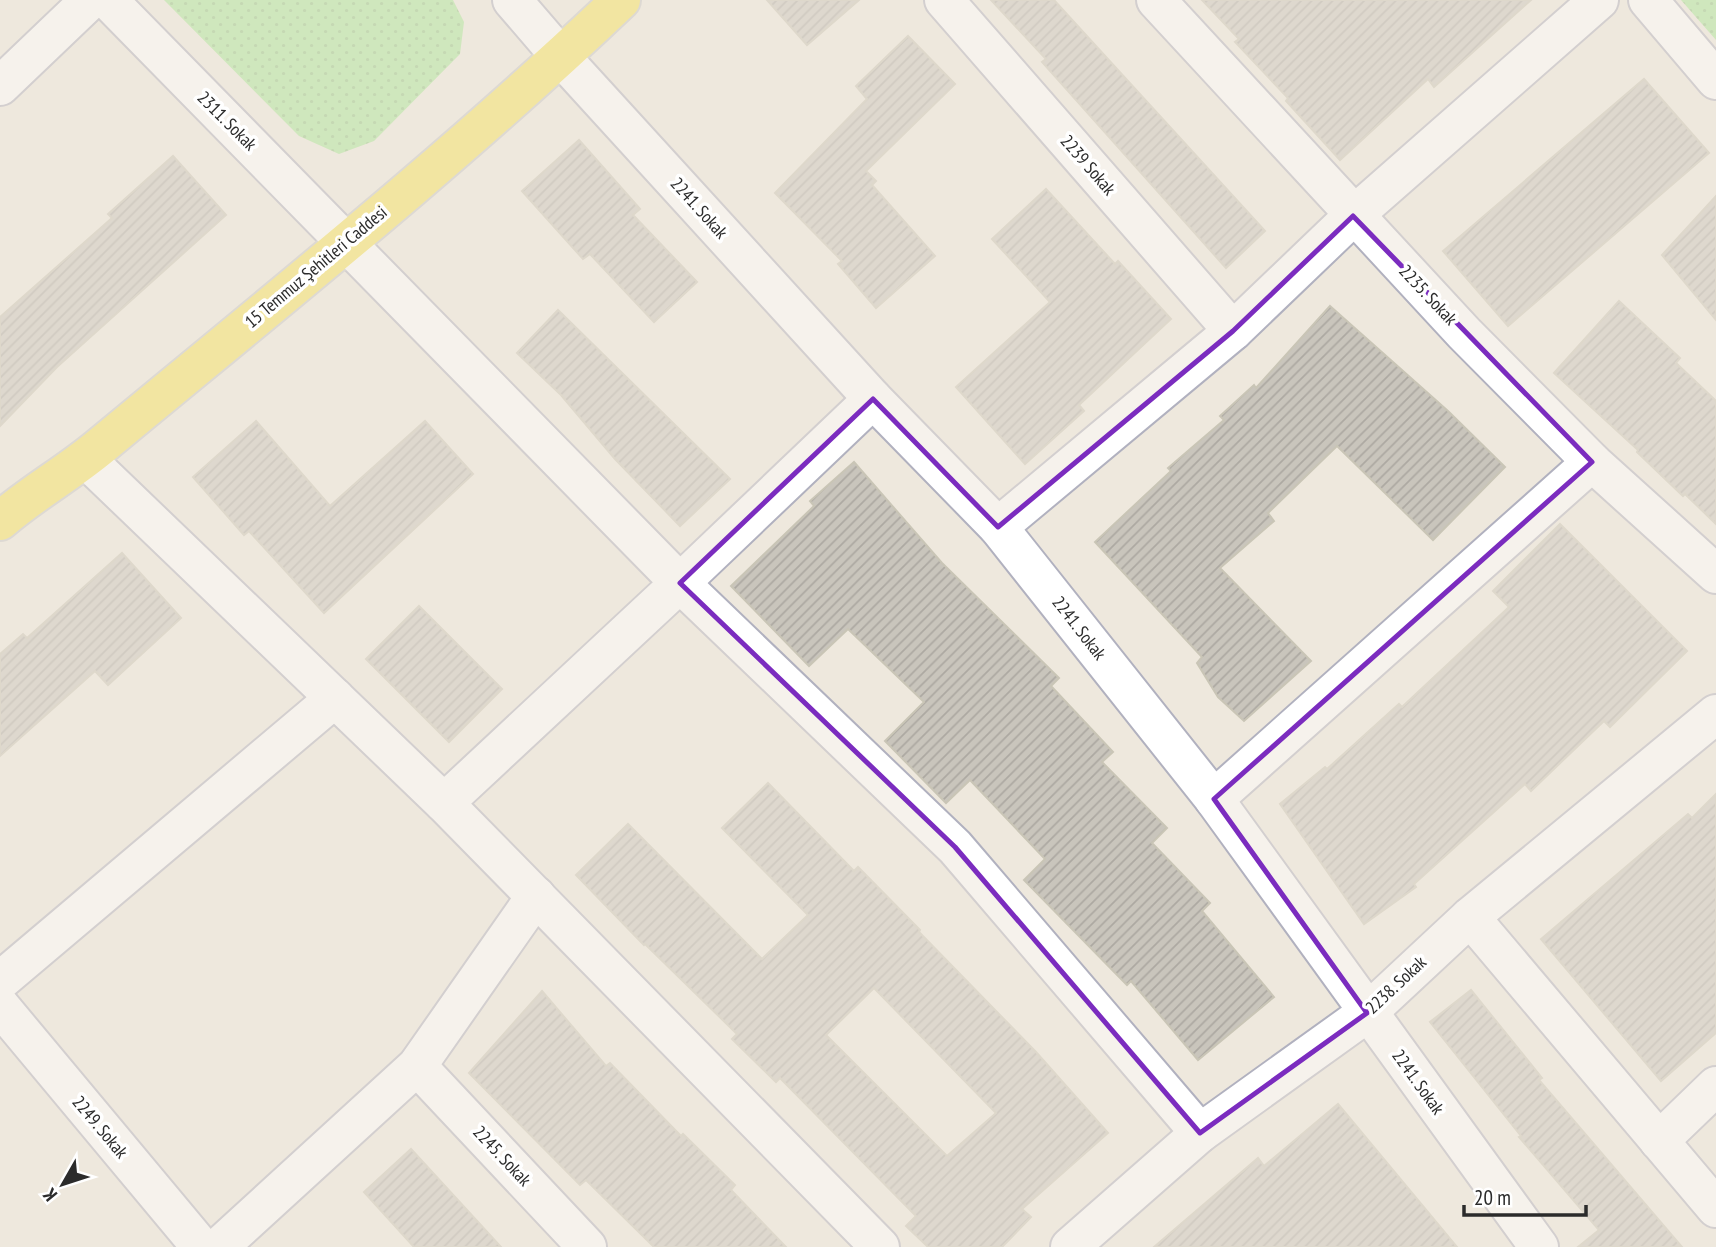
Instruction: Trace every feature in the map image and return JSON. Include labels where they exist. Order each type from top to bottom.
[{"type":"main road","name":"15 Temmuz Şehitleri Caddesi","points":[[5,507],[86,459],[561,58],[621,0]]},
{"type":"street","points":[[0,86],[90,0]]},
{"type":"street","name":"2311. Sokak","points":[[108,0],[680,583],[956,848],[1200,1132]]},
{"type":"street","name":"2241. Sokak","points":[[512,0],[561,58],[873,399],[999,527],[1214,799],[1539,1247]]},
{"type":"street","name":"2239 Sokak","points":[[944,0],[1233,331]]},
{"type":"street","name":"2235. Sokak","points":[[1156,0],[1464,334],[1592,462],[1716,573]]},
{"type":"street","points":[[999,527],[1233,331],[1353,215],[1599,0]]},
{"type":"street","points":[[1648,0],[1716,80]]},
{"type":"street","points":[[444,803],[873,399]]},
{"type":"street","points":[[86,459],[444,803],[880,1247]]},
{"type":"street","points":[[1214,799],[1592,462]]},
{"type":"street","points":[[0,981],[335,698]]},
{"type":"street","name":"2238. Sokak","points":[[1070,1247],[1200,1132],[1367,1013],[1470,917],[1716,714]]},
{"type":"street","points":[[219,1247],[417,1066],[536,896]]},
{"type":"street","points":[[1470,917],[1716,1208]]},
{"type":"street","name":"2249. Sokak","points":[[0,1006],[201,1247]]},
{"type":"street","name":"2245. Sokak","points":[[417,1066],[587,1247]]},
{"type":"street","points":[[1659,1141],[1716,1086]]},
{"type":"highlighted area","points":[[1353,216],[1592,462],[1214,799],[1367,1013],[1200,1133],[955,847],[680,583],[873,399],[998,527],[1233,331]]},
{"type":"green space","points":[[164,0],[453,0],[464,22],[460,54],[374,141],[339,154],[299,136]]},
{"type":"green space","points":[[1681,0],[1716,0],[1716,40]]},
{"type":"building","points":[[767,0],[859,0],[807,45]]},
{"type":"building","points":[[991,0],[1054,0],[1265,231],[1226,268],[1042,62],[1046,59]]},
{"type":"building","points":[[1202,0],[1531,0],[1434,87],[1428,79],[1340,160],[1286,101],[1288,98],[1235,42],[1239,39]]},
{"type":"building","points":[[908,36],[955,84],[866,171],[876,181],[872,185],[935,256],[876,308],[838,264],[842,261],[775,193],[867,99],[856,86]]},
{"type":"building","points":[[1644,79],[1709,153],[1508,326],[1443,251]]},
{"type":"building","points":[[579,140],[640,209],[633,215],[697,282],[654,322],[590,254],[583,259],[522,191]]},
{"type":"building","points":[[173,156],[226,215],[57,367],[0,426],[0,317],[112,218],[108,214]]},
{"type":"building","points":[[1046,189],[1115,264],[1118,261],[1171,319],[1079,405],[1084,411],[1025,464],[956,387],[1050,302],[992,239]]},
{"type":"building","points":[[1716,196],[1716,320],[1662,255]]},
{"type":"building","points":[[1619,301],[1680,358],[1676,363],[1716,401],[1716,524],[1554,373]]},
{"type":"building","points":[[1330,306],[1448,411],[1505,467],[1433,540],[1337,446],[1268,513],[1274,521],[1220,568],[1311,661],[1244,721],[1218,697],[1197,663],[1202,657],[1095,542],[1171,471],[1168,468],[1224,420],[1220,416],[1254,385],[1256,388]]},
{"type":"building","points":[[558,310],[730,479],[680,526],[615,459],[561,395],[517,353]]},
{"type":"building","points":[[256,421],[330,506],[425,421],[473,474],[324,613],[249,531],[244,535],[193,477]]},
{"type":"building","points":[[854,462],[942,563],[1059,678],[1051,686],[1113,752],[1102,762],[1167,828],[1152,843],[1210,903],[1202,911],[1274,997],[1198,1060],[1131,981],[1127,985],[1024,880],[1045,859],[970,780],[946,803],[885,741],[924,702],[848,629],[809,666],[731,586],[814,506],[810,501]]},
{"type":"building","points":[[1560,524],[1687,651],[1610,727],[1604,721],[1531,791],[1525,784],[1414,884],[1416,887],[1364,924],[1280,804],[1325,767],[1327,769],[1399,704],[1402,707],[1509,607],[1493,591]]},
{"type":"building","points":[[122,553],[181,618],[108,685],[95,671],[0,756],[0,654],[23,634],[27,638]]},
{"type":"building","points":[[419,606],[502,689],[449,742],[366,659]]},
{"type":"building","points":[[768,783],[854,871],[858,867],[920,930],[919,932],[1036,1052],[1108,1133],[1022,1209],[1031,1217],[1002,1247],[928,1247],[906,1226],[916,1216],[780,1078],[776,1082],[732,1039],[737,1034],[576,875],[628,824],[762,959],[808,915],[722,828]],"holes":[[[874,988],[996,1113],[947,1156],[826,1035]]]},
{"type":"building","points":[[1716,794],[1716,1033],[1661,1081],[1541,939],[1688,814],[1692,818]]},
{"type":"building","points":[[1471,990],[1542,1078],[1539,1080],[1682,1247],[1578,1247],[1599,1230],[1519,1137],[1521,1136],[1430,1022]]},
{"type":"building","points":[[542,991],[606,1066],[610,1063],[681,1136],[683,1134],[735,1185],[731,1190],[786,1247],[654,1247],[586,1180],[580,1185],[469,1073]]},
{"type":"building","points":[[1338,1104],[1457,1247],[1154,1247],[1258,1158],[1264,1166]]},
{"type":"building","points":[[411,1149],[501,1247],[414,1247],[364,1192]]}]
